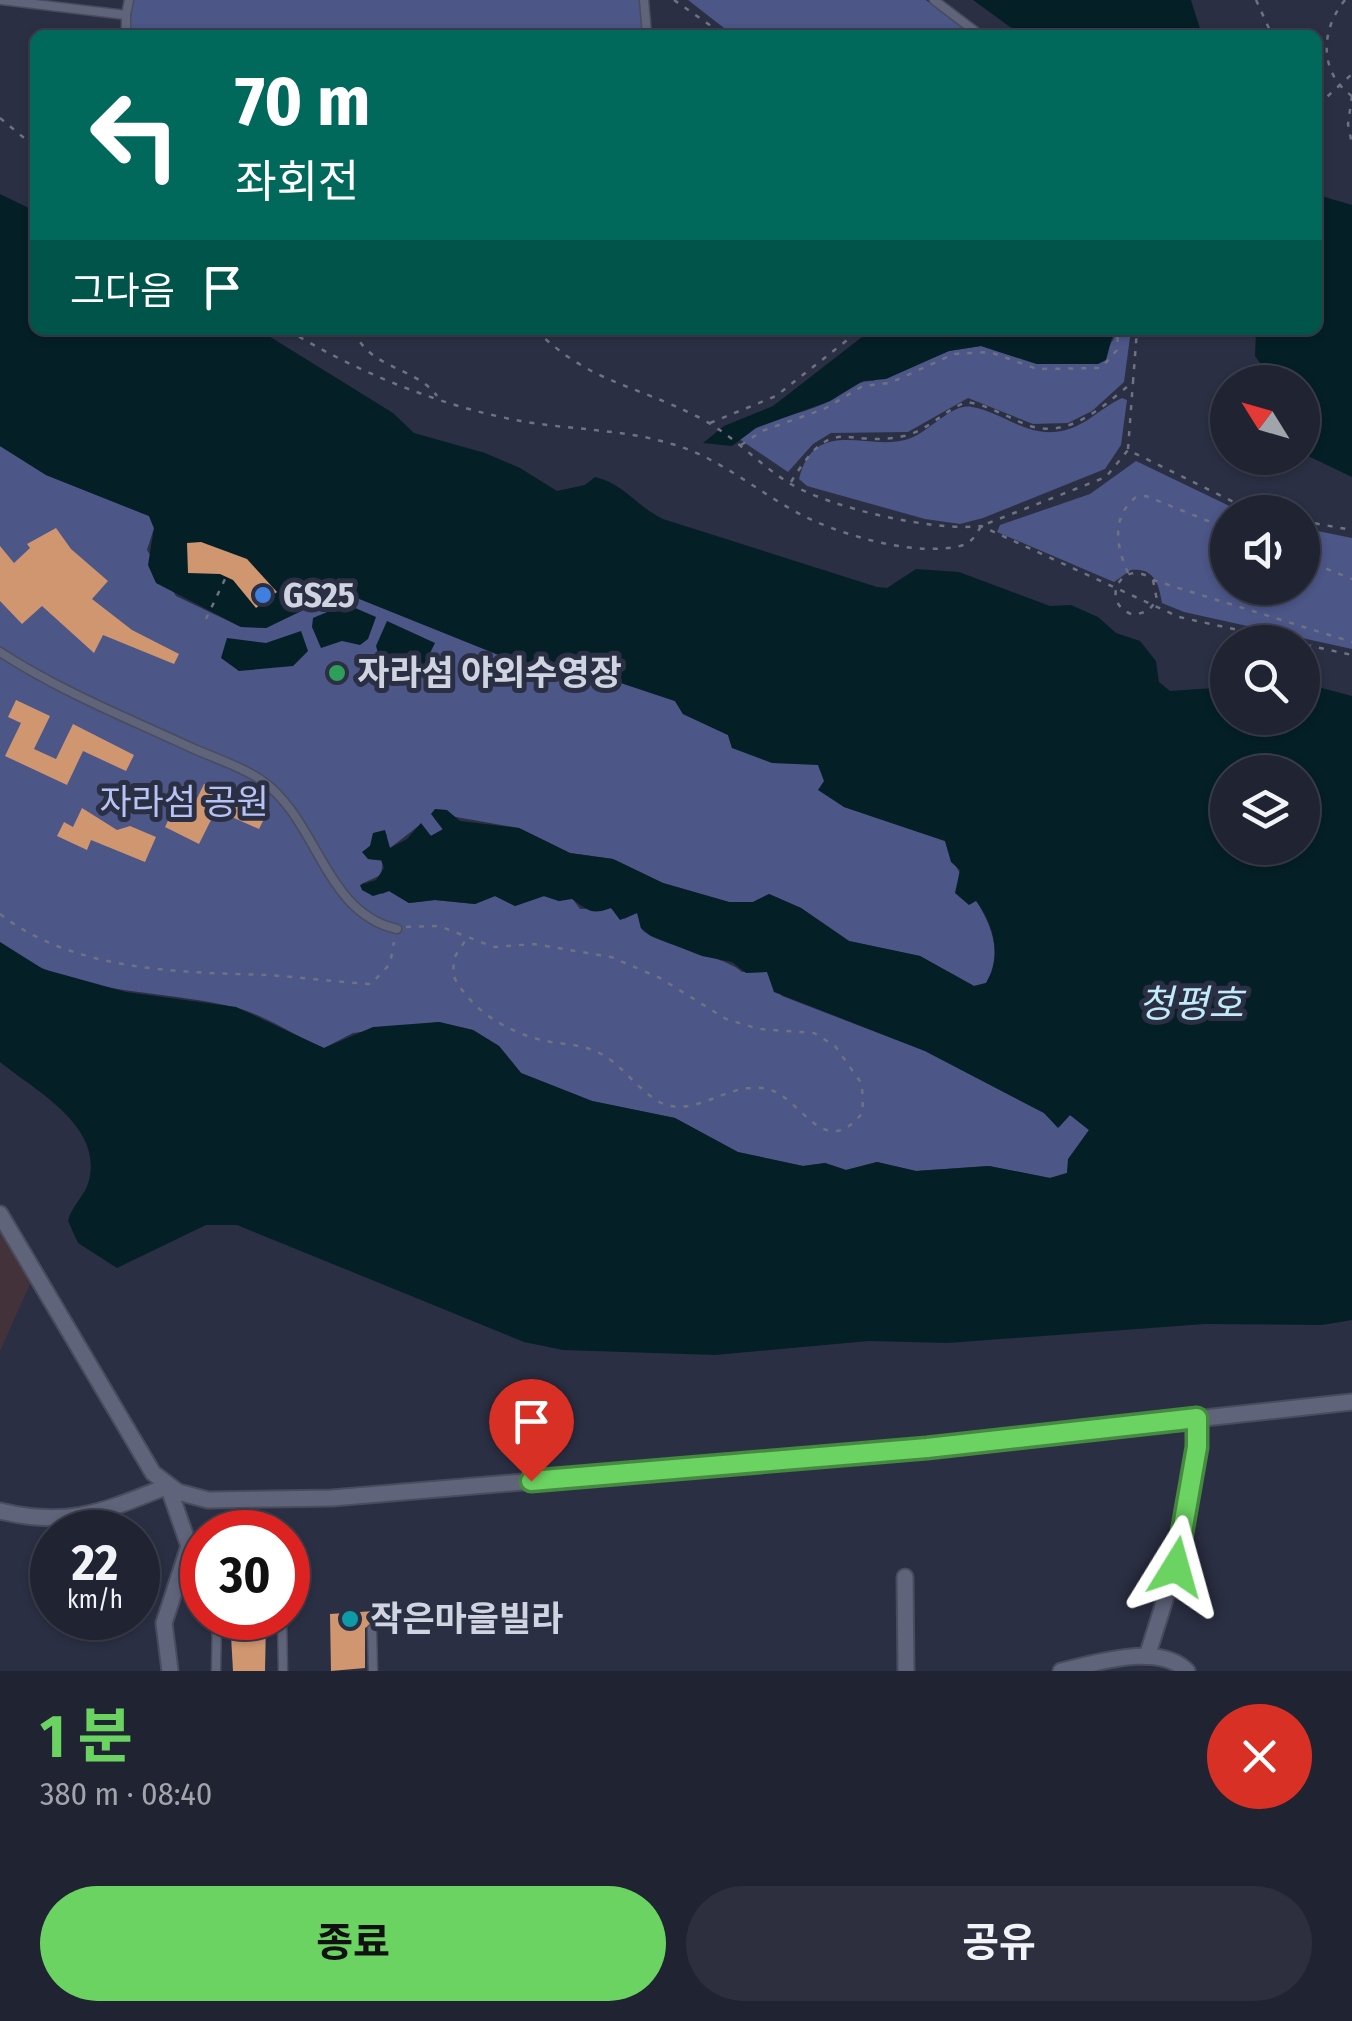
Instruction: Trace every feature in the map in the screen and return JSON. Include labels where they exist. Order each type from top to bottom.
[{"type":"street","points":[[0,1214],[153,1473],[168,1486],[208,1500],[332,1498],[927,1448],[1352,1402]]},
{"type":"street","points":[[1147,1656],[1176,1567],[1197,1447],[1197,1418]]},
{"type":"street","points":[[0,1511],[77,1519],[168,1486]]},
{"type":"street","points":[[168,1486],[189,1546],[164,1623],[170,1671]]},
{"type":"street","points":[[906,1578],[906,1671]]},
{"type":"street","points":[[1061,1671],[1147,1656],[1179,1663],[1187,1671]]},
{"type":"lane","points":[[1,0],[126,15]]},
{"type":"lane","points":[[126,30],[129,0]]},
{"type":"lane","points":[[644,0],[647,30]]},
{"type":"lane","points":[[934,0],[973,30]]},
{"type":"lane","points":[[0,652],[36,675],[263,781],[306,833],[350,904],[376,924],[397,929]]},
{"type":"lane","points":[[372,1630],[373,1671]]},
{"type":"lane","points":[[216,1671],[217,1640]]},
{"type":"lane","points":[[282,1640],[283,1671]]},
{"type":"path","points":[[674,0],[717,30]]},
{"type":"path","points":[[1256,0],[1270,30]]},
{"type":"path","points":[[1345,0],[1329,26],[1327,61],[1338,86],[1352,96],[1352,144]]},
{"type":"path","points":[[1322,61],[1327,61]]},
{"type":"path","points":[[1322,100],[1352,74]]},
{"type":"path","points":[[0,118],[30,143]]},
{"type":"path","points":[[298,335],[347,361],[438,397],[520,421],[672,444],[729,470],[811,520],[873,539],[934,548],[962,546],[973,540],[982,526]]},
{"type":"path","points":[[359,335],[358,340],[368,354],[417,376],[438,397]]},
{"type":"path","points":[[541,335],[612,384],[708,424],[790,483],[828,499],[954,530],[982,526],[1106,478],[1128,450],[1137,335]]},
{"type":"path","points":[[708,424],[776,396],[854,335]]},
{"type":"path","points":[[740,446],[762,431],[824,409],[862,386],[890,383],[954,354],[990,352],[1037,368],[1101,368],[1116,350],[1118,335]]},
{"type":"path","points":[[790,483],[810,453],[832,436],[908,436],[967,402],[1031,427],[1069,426],[1092,415],[1133,382]]},
{"type":"path","points":[[1128,450],[1214,495]]},
{"type":"path","points":[[1128,573],[1120,553],[1118,524],[1136,497],[1146,496],[1210,522]]},
{"type":"path","points":[[1320,524],[1352,530]]},
{"type":"path","points":[[982,526],[1179,617],[1352,654]]},
{"type":"path","points":[[1320,567],[1352,580]]},
{"type":"path","points":[[1114,588],[1128,573],[1142,572],[1153,580],[1352,642]]},
{"type":"path","points":[[206,619],[226,577]]},
{"type":"path","points":[[1114,588],[1116,603],[1127,614],[1142,614],[1154,606],[1158,593],[1153,580]]},
{"type":"path","points":[[0,914],[31,934],[69,949],[142,968],[200,976],[266,975],[372,984],[390,964],[397,929],[428,924],[494,946],[534,944],[611,957],[660,978],[726,1018],[759,1030],[822,1036],[862,1084],[863,1112],[844,1127],[822,1129],[780,1094],[752,1088],[688,1104],[666,1105],[601,1053],[524,1034],[482,1010],[452,975],[454,958],[467,938]]},
{"type":"shaded area","points":[[0,1232],[33,1277],[0,1351]]},
{"type":"green space","points":[[129,0],[644,0],[647,30],[126,30]]},
{"type":"green space","points":[[688,0],[926,0],[965,30],[727,30]]},
{"type":"green space","points":[[1130,335],[1124,382],[1092,411],[1068,423],[1033,424],[968,398],[908,432],[831,433],[813,444],[788,472],[739,439],[760,426],[830,401],[855,385],[949,351],[981,346],[1037,364],[1098,364],[1114,338]]},
{"type":"green space","points":[[1122,398],[1127,400],[1121,445],[1105,469],[960,524],[925,519],[807,486],[799,479],[807,459],[818,447],[846,440],[895,442],[911,438],[964,407],[983,410],[1032,430],[1054,432],[1082,423]]},
{"type":"green space","name":"자라섬 공원","points":[[0,446],[46,475],[149,516],[154,528],[147,550],[176,596],[241,627],[266,628],[326,599],[357,598],[524,665],[562,667],[569,659],[597,664],[612,680],[675,701],[683,714],[728,735],[732,748],[818,765],[832,798],[844,807],[945,841],[982,910],[994,946],[994,964],[986,983],[974,986],[920,956],[849,941],[801,908],[769,894],[753,902],[729,902],[663,883],[613,859],[570,853],[519,828],[450,816],[434,818],[443,830],[430,836],[421,824],[390,848],[385,843],[387,834],[367,848],[368,859],[383,861],[381,875],[361,884],[382,894],[389,891],[409,903],[435,900],[475,904],[495,896],[515,906],[544,896],[559,901],[572,898],[580,909],[611,908],[624,919],[637,913],[647,934],[742,972],[767,972],[782,996],[925,1051],[1044,1113],[1059,1127],[1070,1115],[1089,1130],[1069,1159],[1067,1173],[1050,1178],[989,1166],[916,1171],[877,1162],[846,1170],[825,1163],[803,1166],[737,1152],[675,1118],[592,1101],[521,1073],[499,1046],[473,1030],[439,1022],[353,1033],[324,1048],[245,1010],[82,982],[26,960],[0,942]]},
{"type":"green space","points":[[1136,461],[1210,497],[1210,605],[1320,605],[1320,531],[1352,538],[1352,649],[1320,642],[1320,625],[1243,625],[1184,612],[1162,603],[1157,583],[1145,571],[1131,570],[1114,582],[997,532],[1000,525],[1090,494]]},
{"type":"water","points":[[973,0],[1191,0],[1200,30],[1014,30]]},
{"type":"water","name":"청평호","points":[[0,194],[30,209],[30,335],[267,335],[393,413],[414,433],[485,453],[520,468],[557,491],[585,485],[595,477],[605,480],[663,519],[877,587],[887,588],[916,569],[959,572],[1050,606],[1071,605],[1098,617],[1116,633],[1140,641],[1156,661],[1159,682],[1170,691],[1210,688],[1210,735],[1320,735],[1320,688],[1352,696],[1352,1320],[1322,1325],[1205,1324],[947,1343],[869,1341],[715,1355],[563,1350],[524,1342],[237,1225],[206,1225],[117,1268],[78,1243],[68,1221],[89,1180],[91,1160],[76,1126],[47,1097],[0,1062],[0,942],[43,969],[126,992],[236,1007],[324,1048],[373,1027],[439,1022],[473,1030],[499,1046],[521,1073],[592,1101],[675,1118],[738,1152],[803,1166],[825,1163],[846,1170],[877,1162],[916,1171],[989,1166],[1050,1178],[1067,1173],[1068,1159],[1089,1130],[1070,1115],[1058,1128],[1044,1113],[925,1051],[774,992],[767,972],[746,973],[732,962],[702,956],[651,936],[641,928],[637,913],[620,920],[611,908],[593,911],[572,899],[559,901],[544,896],[515,906],[495,896],[475,904],[435,900],[409,903],[389,891],[373,896],[362,890],[360,885],[376,880],[384,868],[381,860],[368,859],[362,852],[370,846],[373,833],[385,830],[390,848],[407,839],[421,823],[431,836],[443,829],[431,814],[435,809],[447,810],[460,821],[519,828],[570,853],[613,859],[663,883],[729,902],[753,902],[769,894],[801,908],[849,941],[920,956],[974,986],[986,983],[994,962],[994,941],[982,910],[976,901],[969,905],[955,893],[960,870],[951,862],[945,841],[844,807],[818,790],[824,781],[818,765],[772,763],[732,748],[728,735],[683,714],[675,701],[612,680],[597,664],[569,659],[563,667],[524,665],[357,598],[326,599],[266,628],[241,627],[156,583],[148,565],[154,528],[149,516],[46,475],[0,446]]},
{"type":"water","points":[[1322,196],[1352,205],[1352,477],[1320,462],[1320,365],[1262,365],[1255,356],[1256,335],[1322,335]]},
{"type":"water","points":[[865,335],[1113,335],[1106,360],[1098,364],[1037,364],[981,346],[949,351],[886,379],[863,381],[830,401],[756,428],[732,446],[703,443],[724,426],[773,406]]},
{"type":"water","points":[[346,604],[376,617],[368,639],[360,645],[342,641],[321,648],[312,627],[313,618]]},
{"type":"water","points":[[387,621],[435,643],[424,665],[412,668],[378,653],[376,646]]},
{"type":"water","points":[[301,631],[308,651],[293,666],[239,671],[221,658],[227,638],[266,643]]},
{"type":"building","points":[[56,528],[71,549],[108,581],[92,599],[132,630],[179,654],[174,664],[103,635],[94,653],[42,606],[22,624],[0,601],[0,546],[14,563],[30,548],[27,544]]},
{"type":"building","points":[[201,542],[247,559],[277,592],[256,608],[233,580],[220,574],[188,573],[187,543]]},
{"type":"building","points":[[16,700],[50,716],[34,749],[56,759],[73,724],[134,755],[126,771],[83,751],[67,785],[5,756],[21,723],[8,717]]},
{"type":"building","points":[[204,784],[267,813],[259,829],[216,810],[199,844],[165,827],[172,812],[187,819]]},
{"type":"building","points":[[82,808],[117,830],[130,826],[156,837],[145,862],[91,840],[87,850],[57,836],[64,822],[73,827]]},
{"type":"building","points":[[374,1611],[375,1622],[365,1628],[365,1668],[331,1671],[330,1614]]},
{"type":"building","points":[[231,1640],[266,1640],[265,1671],[233,1671]]},
{"type":"place","name":"GS25","points":[[263,595]]},
{"type":"place","name":"자라섬 야외수영장","points":[[337,673]]},
{"type":"place","name":"작은마을빌라","points":[[350,1619]]},
{"type":"route","points":[[531,1481],[927,1448],[1197,1418],[1197,1447],[1176,1567]]}]
